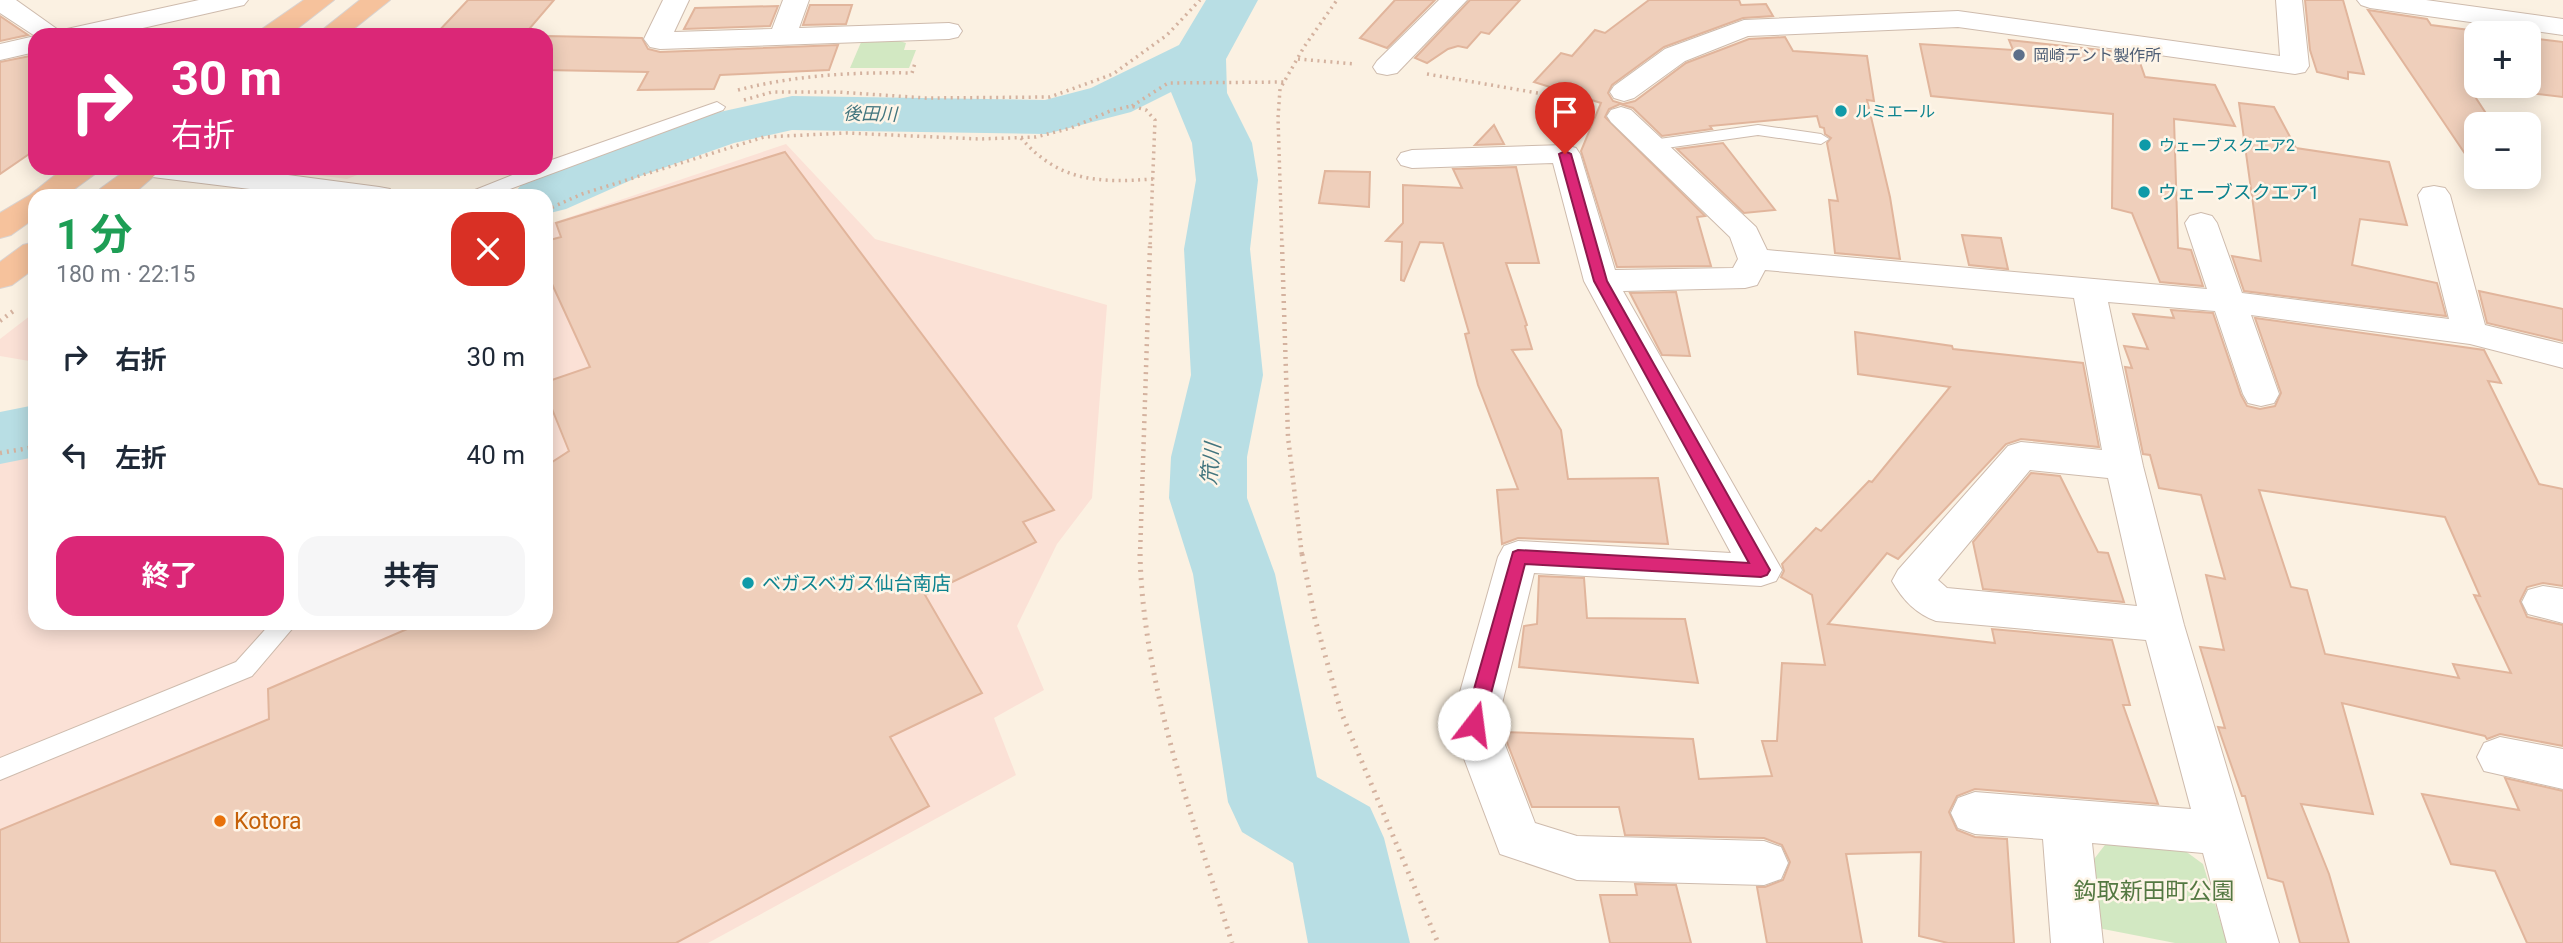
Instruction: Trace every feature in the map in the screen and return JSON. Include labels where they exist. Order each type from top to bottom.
[{"type":"highway","points":[[281,28],[321,0]]},
{"type":"highway","points":[[339,28],[377,0]]},
{"type":"highway","points":[[55,189],[74,175]]},
{"type":"highway","points":[[121,189],[140,175]]},
{"type":"highway","points":[[0,228],[28,208]]},
{"type":"highway","points":[[0,278],[28,257]]},
{"type":"street","points":[[108,28],[235,0]]},
{"type":"street","points":[[676,0],[657,39],[660,41],[937,32]]},
{"type":"street","points":[[783,37],[796,0]]},
{"type":"street","points":[[1387,67],[1454,0]]},
{"type":"street","points":[[1601,281],[1745,278],[1754,258],[1745,234],[1652,145],[1613,103],[1675,55],[1744,28],[1958,19],[2295,66],[2289,0]]},
{"type":"street","points":[[2370,0],[2563,27]]},
{"type":"street","points":[[0,1],[40,28]]},
{"type":"street","points":[[0,52],[28,46]]},
{"type":"street","points":[[1412,159],[1565,154],[1601,281],[1761,570],[1518,557],[1474,724],[1517,839],[1577,858],[1764,863]]},
{"type":"street","points":[[218,175],[325,189]]},
{"type":"street","points":[[2434,195],[2470,333]]},
{"type":"street","points":[[2201,223],[2261,394]]},
{"type":"street","points":[[1754,258],[2230,302],[2470,333],[2563,356]]},
{"type":"street","points":[[2089,291],[2124,466],[2163,625],[2253,943]]},
{"type":"street","points":[[2124,466],[2021,456],[1913,581],[1936,604],[2163,625]]},
{"type":"street","points":[[2500,757],[2563,769]]},
{"type":"street","points":[[1975,813],[2065,818],[2222,834]]},
{"type":"street","points":[[2065,818],[2077,943]]},
{"type":"lane","points":[[553,165],[713,108]]},
{"type":"lane","points":[[1652,145],[1758,130],[1821,139]]},
{"type":"lane","points":[[493,189],[528,175]]},
{"type":"lane","points":[[0,769],[244,669],[279,630]]},
{"type":"path","points":[[937,32],[912,74],[844,72],[774,80],[714,97],[713,108],[772,92],[837,92],[926,98],[1050,97],[1112,74],[1167,35],[1200,0]]},
{"type":"path","points":[[1337,0],[1280,89],[1278,118],[1289,437],[1300,547],[1315,619],[1341,712],[1438,943]]},
{"type":"path","points":[[1298,58],[1387,67],[1613,103]]},
{"type":"path","points":[[553,207],[582,194],[764,137],[846,133],[979,139],[1021,137],[1072,128],[1110,111],[1131,106],[1168,83],[1284,82]]},
{"type":"path","points":[[1131,106],[1146,110],[1155,120],[1139,522],[1141,604],[1174,758],[1232,943]]},
{"type":"path","points":[[1021,137],[1034,155],[1058,170],[1087,179],[1118,183],[1153,179]]},
{"type":"path","points":[[0,453],[28,448]]},
{"type":"shaded area","name":"ベガスベガス仙台南店","points":[[786,144],[875,239],[1107,305],[1092,498],[1057,544],[1017,626],[1044,690],[994,718],[1016,775],[708,943],[0,943],[0,459],[28,454],[28,630],[553,630],[553,223]]},
{"type":"shaded area","points":[[315,175],[357,175],[347,179]]},
{"type":"shaded area","points":[[28,317],[28,361],[0,356],[0,339]]},
{"type":"green space","points":[[893,39],[906,43],[904,50],[916,50],[909,68],[850,68],[862,40]]},
{"type":"green space","name":"鈎取新田町公園","points":[[2108,841],[2177,845],[2203,864],[2227,943],[2175,943],[2098,928],[2091,863]]},
{"type":"building","points":[[468,0],[554,0],[530,28],[442,28]]},
{"type":"building","points":[[1395,0],[1435,0],[1387,48],[1360,38]]},
{"type":"building","points":[[1470,0],[1520,0],[1489,34],[1481,32],[1467,48],[1458,46],[1448,49],[1427,63],[1415,58]]},
{"type":"building","points":[[1649,0],[1739,0],[1741,5],[1766,4],[1773,16],[1743,18],[1664,47],[1612,85],[1608,93],[1613,101],[1623,104],[1635,101],[1686,63],[1749,39],[1785,37],[1793,51],[1867,56],[1874,101],[1867,100],[1890,197],[1900,259],[1835,253],[1829,200],[1838,201],[1827,143],[1831,138],[1825,134],[1824,128],[1820,127],[1817,116],[1710,126],[1712,129],[1662,136],[1633,108],[1620,104],[1609,109],[1605,117],[1705,216],[1697,217],[1711,266],[1617,267],[1581,151],[1601,103],[1534,82],[1561,53],[1572,56],[1595,30],[1605,33]]},
{"type":"building","points":[[2305,0],[2343,0],[2364,74],[2348,72],[2348,79],[2317,72],[2310,50]]},
{"type":"building","points":[[810,5],[852,5],[846,24],[803,25]]},
{"type":"building","points":[[778,6],[770,26],[684,29],[695,8]]},
{"type":"building","points":[[2368,10],[2427,19],[2431,25],[2464,29],[2464,98],[2476,98],[2485,112],[2464,112],[2464,152]]},
{"type":"building","points":[[0,16],[28,35],[0,41]]},
{"type":"building","points":[[553,36],[642,38],[648,49],[660,52],[838,45],[829,70],[720,75],[714,89],[638,90],[648,72],[553,70]]},
{"type":"building","points":[[2541,39],[2563,42],[2563,97],[2541,94]]},
{"type":"building","points":[[2009,40],[2119,52],[2120,56],[2138,57],[2145,77],[2215,85],[2235,126],[2174,119],[2178,248],[2191,250],[2203,286],[2160,282],[2132,213],[2112,208],[2113,114],[1931,96],[1920,44],[2013,50]]},
{"type":"building","points":[[28,56],[28,155],[0,174],[0,62]]},
{"type":"building","points":[[2239,103],[2274,107],[2296,148],[2389,162],[2407,225],[2360,219],[2352,265],[2437,283],[2446,316],[2244,291],[2232,256],[2261,261]]},
{"type":"building","points":[[1494,125],[1504,144],[1475,145]]},
{"type":"building","points":[[1723,143],[1775,210],[1744,213],[1677,149]]},
{"type":"building","name":"ベガスベガス仙台南店","points":[[785,152],[1054,510],[1023,522],[1036,542],[925,595],[982,693],[890,737],[929,806],[676,943],[0,943],[0,830],[269,719],[268,689],[405,630],[553,630],[553,461],[569,451],[553,411],[553,380],[590,367],[553,286],[553,239],[561,237],[556,223]]},
{"type":"building","points":[[1516,167],[1539,263],[1506,263],[1527,325],[1525,326],[1532,349],[1512,350],[1561,430],[1568,479],[1658,478],[1668,544],[1518,538],[1502,544],[1497,490],[1518,489],[1478,385],[1465,334],[1469,333],[1443,243],[1420,242],[1404,281],[1401,280],[1402,242],[1386,241],[1403,223],[1403,185],[1462,188],[1453,169]]},
{"type":"building","points":[[1325,171],[1370,172],[1369,207],[1319,203]]},
{"type":"building","points":[[1962,235],[2001,238],[2008,269],[1969,265]]},
{"type":"building","points":[[2479,291],[2563,309],[2563,341],[2487,323]]},
{"type":"building","points":[[1676,292],[1690,356],[1662,355],[1630,293]]},
{"type":"building","points":[[2171,310],[2213,313],[2241,395],[2247,406],[2260,409],[2275,406],[2281,393],[2255,318],[2484,350],[2501,383],[2488,381],[2539,484],[2563,489],[2563,586],[2543,583],[2527,587],[2520,601],[2527,617],[2563,625],[2563,746],[2500,734],[2487,739],[2485,736],[2342,703],[2373,814],[2301,804],[2329,874],[2349,943],[2300,943],[2283,882],[2268,878],[2245,796],[2242,796],[2218,727],[2225,728],[2200,647],[2224,650],[2206,575],[2225,579],[2201,495],[2159,488],[2150,455],[2143,454],[2125,367],[2132,368],[2124,346],[2148,349],[2133,314],[2174,318]],"holes":[[[2259,490],[2445,517],[2480,596],[2474,595],[2511,673],[2453,664],[2459,678],[2325,654],[2307,590],[2291,587]]]},
{"type":"building","points":[[1855,332],[1952,346],[1953,349],[2083,363],[2099,447],[2021,439],[2006,444],[1898,559],[1887,553],[1828,624],[1995,643],[1992,629],[2112,640],[2130,705],[2123,705],[2158,804],[1975,789],[1957,796],[1949,812],[1957,830],[1975,837],[2007,839],[2014,943],[1948,943],[1919,936],[1921,852],[1846,854],[1862,943],[1767,943],[1757,887],[1783,880],[1790,862],[1782,845],[1764,838],[1625,835],[1619,807],[1532,807],[1503,732],[1693,739],[1699,779],[1772,776],[1762,741],[1777,741],[1782,663],[1825,665],[1812,595],[1781,577],[1784,571],[1782,564],[1816,528],[1821,531],[1869,481],[1872,482],[1950,387],[1858,374]]},
{"type":"building","points":[[2031,473],[2060,476],[2098,552],[2108,553],[2124,602],[1983,589],[1973,542]]},
{"type":"building","points":[[1539,576],[1584,578],[1587,618],[1685,619],[1698,683],[1519,667],[1524,626],[1537,624]]},
{"type":"building","points":[[2505,778],[2563,791],[2563,943],[2527,943],[2495,871],[2451,864],[2422,794],[2519,810]]},
{"type":"building","points":[[1635,884],[1676,885],[1691,943],[1610,943],[1600,895],[1637,895]]},
{"type":"waterway","name":"笊川","points":[[1198,57],[1232,0]]},
{"type":"waterway","name":"後田川","points":[[553,192],[617,164],[718,129],[792,113],[1046,117],[1111,100],[1198,57]]},
{"type":"waterway","name":"笊川","points":[[1198,57],[1199,93],[1222,143],[1227,180],[1217,249],[1227,375],[1209,457],[1208,498],[1234,574],[1275,802],[1336,838],[1359,943]]},
{"type":"waterway","name":"後田川","points":[[0,438],[28,432]]},
{"type":"place","name":"岡崎テント製作所","points":[[2019,55]]},
{"type":"place","name":"ルミエール","points":[[1841,111]]},
{"type":"place","name":"ウェーブスクエア2","points":[[2145,145]]},
{"type":"place","name":"ウェーブスクエア1","points":[[2144,192]]},
{"type":"place","name":"ベガスベガス仙台南店","points":[[748,583]]},
{"type":"place","name":"Kotora","points":[[220,821]]},
{"type":"route","points":[[1474,724],[1518,557],[1761,570],[1601,281],[1565,154]]}]
